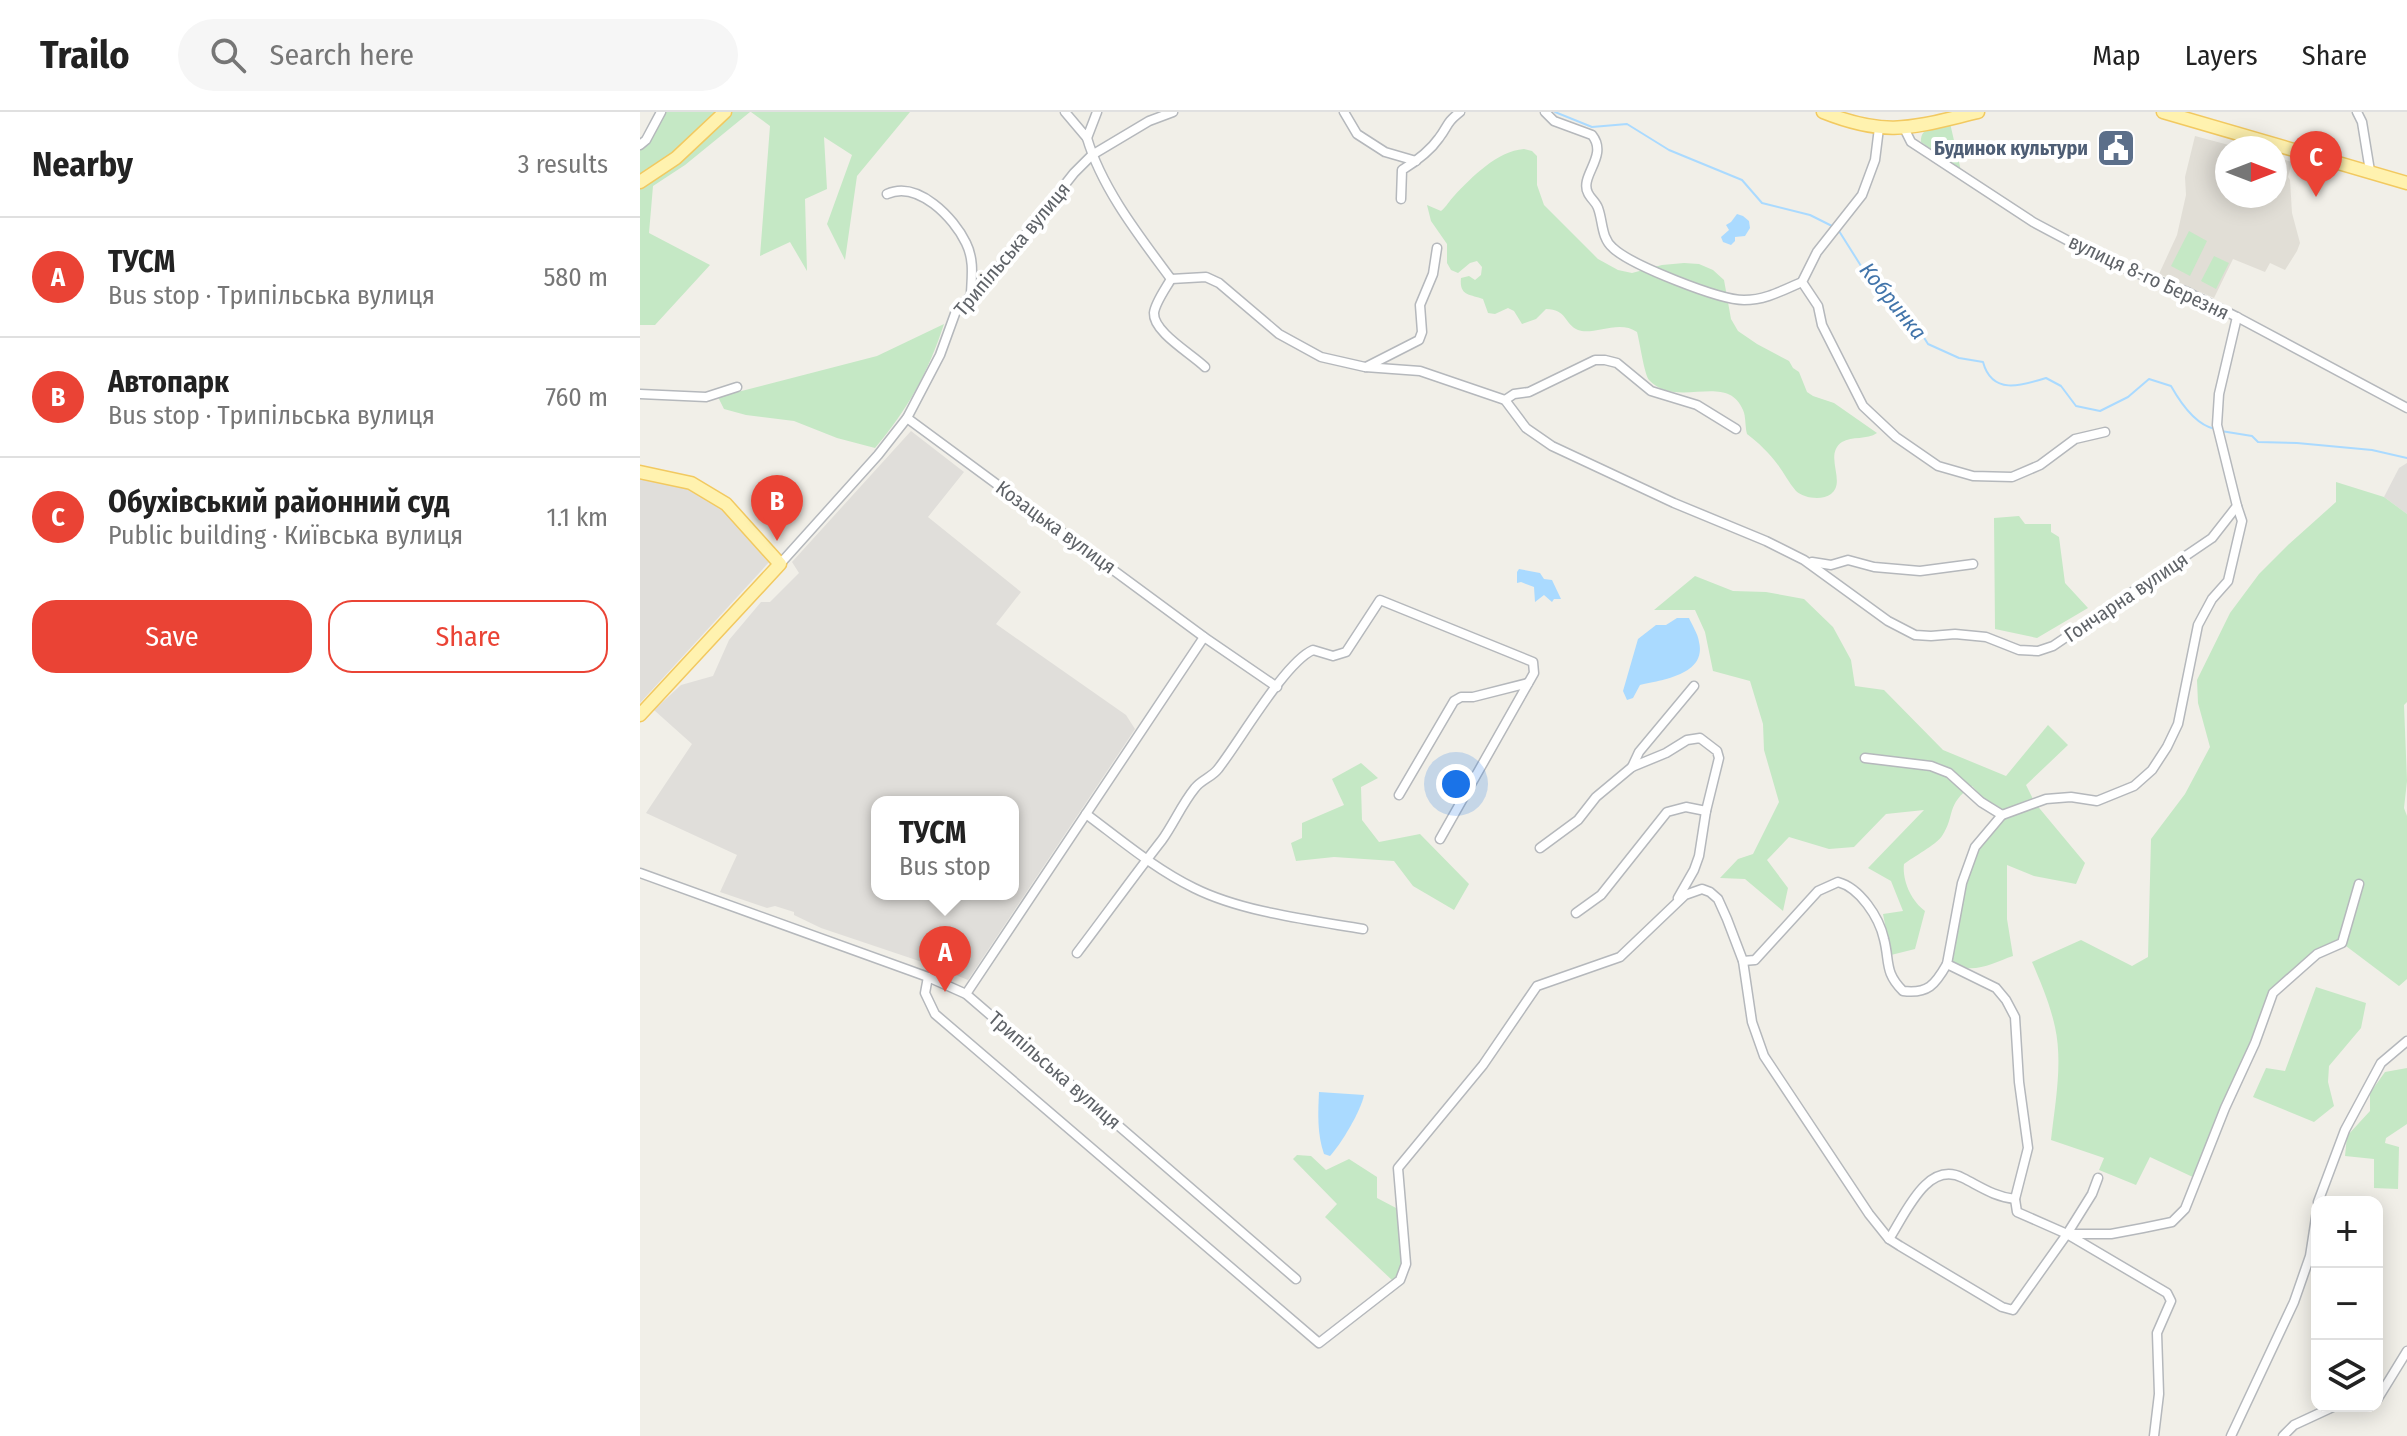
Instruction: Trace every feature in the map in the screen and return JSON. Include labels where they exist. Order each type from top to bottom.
[{"type":"main road","points":[[640,182],[676,158],[725,112]]},
{"type":"main road","points":[[1823,112],[1849,122],[1879,128],[1904,128],[1978,112]]},
{"type":"main road","points":[[2163,112],[2407,183]]},
{"type":"main road","points":[[640,472],[691,483],[726,504],[780,564]]},
{"type":"main road","name":"Трипільська вулиця","points":[[640,715],[780,564]]},
{"type":"street","points":[[640,145],[661,112]]},
{"type":"street","points":[[1065,112],[1087,138],[1092,155],[1131,224],[1171,279]]},
{"type":"street","points":[[1087,138],[1097,112]]},
{"type":"street","name":"Трипільська вулиця","points":[[780,564],[878,455],[907,418],[940,355],[956,311],[971,293],[1006,259],[1092,155],[1149,121],[1173,112]]},
{"type":"street","points":[[1344,112],[1357,134],[1385,152],[1416,161]]},
{"type":"street","points":[[1401,199],[1402,170],[1439,138],[1446,123],[1460,112]]},
{"type":"street","points":[[1545,112],[1554,121],[1592,135],[1596,140],[1596,162],[1586,182],[1586,191],[1598,209],[1606,239],[1612,248],[1654,273],[1742,300],[1769,297],[1802,282],[1817,252],[1862,195],[1870,178],[1879,128]]},
{"type":"street","points":[[2357,112],[2362,122],[2370,171]]},
{"type":"street","name":"вулиця 8-го Березня","points":[[1904,128],[1911,142],[2033,222],[2108,262],[2187,292],[2407,408]]},
{"type":"street","points":[[887,194],[907,191],[922,196],[946,214],[966,243],[973,266],[971,293]]},
{"type":"street","points":[[1365,367],[1419,340],[1422,332],[1420,305],[1433,274],[1437,248]]},
{"type":"street","points":[[1171,279],[1206,277],[1219,283],[1279,334],[1321,357],[1365,367],[1420,371],[1505,400],[1514,394],[1529,392],[1595,360],[1605,360],[1617,363],[1651,391],[1697,405],[1736,429]]},
{"type":"street","points":[[1171,279],[1154,312],[1157,324],[1205,367]]},
{"type":"street","points":[[1802,282],[1818,306],[1822,325],[1863,406],[1896,437],[1938,466],[1973,476],[2012,477],[2040,465],[2075,439],[2105,432]]},
{"type":"street","points":[[1743,961],[1755,960],[1818,891],[1838,882],[1847,884],[1867,904],[1878,923],[1891,980],[1903,991],[1922,992],[1939,978],[1947,964],[1962,883],[1975,847],[2002,815],[2046,799],[2071,797],[2097,801],[2134,786],[2152,770],[2178,724],[2198,625],[2212,599],[2228,581],[2242,521],[2218,430],[2219,394],[2237,317]]},
{"type":"street","points":[[640,394],[706,397],[737,387]]},
{"type":"street","name":"Гончарна вулиця","points":[[1505,400],[1526,428],[1552,446],[1804,560],[1888,621],[1915,635],[1986,637],[2019,650],[2038,651],[2053,646],[2212,538],[2237,506]]},
{"type":"street","name":"Козацька вулиця","points":[[907,418],[1204,637],[1277,687]]},
{"type":"street","name":"Гончарна вулиця","points":[[1804,560],[1821,565],[1848,560],[1874,567],[1920,571],[1973,564]]},
{"type":"street","points":[[1077,953],[1162,839],[1197,785],[1216,772],[1303,654],[1313,650],[1333,656],[1346,652],[1380,600],[1533,662],[1534,673],[1440,839]]},
{"type":"street","points":[[966,994],[1204,637]]},
{"type":"street","points":[[1399,795],[1454,701],[1528,683]]},
{"type":"street","points":[[1632,767],[1639,752],[1694,686]]},
{"type":"street","points":[[1540,848],[1578,820],[1596,797],[1632,767],[1666,753],[1687,740],[1700,738],[1717,751],[1719,758],[1694,870],[1676,902]]},
{"type":"street","points":[[1865,758],[1931,766],[1949,773],[1981,802],[2002,815]]},
{"type":"street","points":[[1576,913],[1601,895],[1667,812],[1686,807],[1706,811]]},
{"type":"street","points":[[1086,814],[1145,859],[1194,888],[1227,902],[1363,929]]},
{"type":"street","name":"Трипільська вулиця","points":[[640,873],[928,977],[966,994],[1296,1279]]},
{"type":"street","points":[[2067,1234],[2111,1234],[2172,1222],[2185,1209],[2273,993],[2317,954],[2342,943],[2359,884]]},
{"type":"street","points":[[928,977],[925,993],[935,1014],[1319,1343],[1400,1280],[1406,1264],[1398,1168],[1483,1065],[1537,986],[1620,957],[1676,902],[1702,889],[1718,899],[1743,961],[1752,1022],[1764,1056],[1869,1214],[1889,1239],[2002,1307],[2013,1310],[2067,1234],[2092,1194],[2098,1178]]},
{"type":"street","points":[[1947,964],[1996,988],[2015,1017],[2019,1082],[2028,1148],[2015,1199],[2017,1212],[2067,1234],[2167,1293],[2171,1301],[2157,1333],[2159,1394],[2154,1436]]},
{"type":"street","points":[[2320,1196],[2345,1130],[2381,1063],[2407,1041]]},
{"type":"street","points":[[1889,1239],[1925,1183],[1941,1173],[1958,1175],[1990,1193],[2015,1199]]},
{"type":"street","points":[[2231,1436],[2294,1302],[2311,1250]]},
{"type":"street","points":[[2383,1390],[2407,1351]]},
{"type":"street","points":[[2283,1436],[2294,1425],[2322,1412]]},
{"type":"shaded area","points":[[2195,136],[2215,141],[2215,208],[2287,208],[2287,161],[2292,162],[2288,177],[2292,213],[2300,243],[2285,270],[2270,263],[2265,272],[2233,259],[2214,298],[2159,274],[2177,235],[2186,195],[2185,177]]},
{"type":"shaded area","points":[[911,431],[964,472],[928,517],[1021,592],[996,624],[1126,715],[1135,729],[968,980],[821,928],[794,915],[794,912],[775,906],[767,908],[720,892],[737,855],[646,813],[692,744],[654,710],[681,685],[713,676],[729,640],[761,602],[770,602],[799,573],[792,562]]},
{"type":"shaded area","points":[[2407,463],[2407,514],[2384,497],[2399,468]]},
{"type":"shaded area","points":[[640,478],[686,487],[709,499],[729,514],[771,560],[640,703]]},
{"type":"green space","points":[[661,112],[750,112],[685,165],[653,186],[649,233],[710,265],[655,325],[640,325],[640,145]]},
{"type":"green space","points":[[751,112],[910,112],[857,176],[845,260],[827,224],[852,155],[824,137],[827,189],[805,199],[807,271],[790,242],[760,256],[770,126]]},
{"type":"green space","points":[[1950,123],[1961,171],[1921,142],[1927,130]]},
{"type":"green space","points":[[1524,149],[1537,156],[1537,185],[1544,205],[1598,259],[1618,270],[1632,273],[1684,263],[1699,264],[1713,270],[1724,280],[1731,319],[1738,331],[1789,361],[1799,372],[1807,392],[1834,403],[1877,433],[1846,440],[1837,447],[1834,461],[1837,483],[1831,494],[1813,498],[1796,491],[1771,456],[1747,434],[1744,412],[1736,399],[1714,391],[1673,392],[1649,380],[1637,332],[1630,328],[1578,330],[1558,311],[1546,309],[1536,319],[1522,324],[1514,311],[1508,308],[1495,314],[1488,313],[1483,299],[1464,291],[1461,278],[1469,276],[1475,280],[1481,275],[1482,267],[1477,261],[1458,273],[1451,270],[1447,263],[1447,244],[1431,221],[1427,205],[1441,211],[1486,166],[1504,155]]},
{"type":"green space","points":[[2189,231],[2207,241],[2190,276],[2171,266]]},
{"type":"green space","points":[[2214,256],[2229,263],[2216,289],[2201,281]]},
{"type":"green space","points":[[944,324],[916,390],[875,448],[837,438],[794,421],[724,409],[718,397],[877,356]]},
{"type":"green space","points":[[2336,482],[2384,497],[2407,514],[2407,702],[2404,705],[2407,781],[2404,808],[2407,816],[2407,979],[2399,986],[2342,943],[2317,954],[2273,993],[2197,1179],[2150,1157],[2136,1185],[2099,1170],[2104,1158],[2051,1140],[2058,1084],[2057,1041],[2051,1010],[2032,962],[2081,940],[2132,966],[2148,957],[2151,839],[2185,794],[2210,747],[2198,703],[2197,680],[2230,613],[2259,574],[2336,502]]},
{"type":"green space","points":[[2019,516],[2025,524],[2051,524],[2051,532],[2059,537],[2065,583],[2088,608],[2037,638],[1995,629],[1994,518]]},
{"type":"green space","points":[[1695,576],[1733,591],[1766,592],[1804,599],[1833,627],[1851,660],[1855,686],[1884,690],[1943,750],[2006,776],[2048,725],[2068,745],[2026,785],[2035,803],[2085,863],[2076,884],[2034,876],[2007,865],[2007,919],[2013,956],[1973,968],[1958,966],[1950,961],[1964,885],[1982,838],[2002,815],[1999,807],[1983,798],[1972,786],[1954,805],[1939,840],[1904,864],[1908,890],[1925,911],[1915,949],[1891,955],[1883,914],[1903,911],[1891,881],[1868,868],[1924,810],[1886,814],[1854,847],[1829,849],[1789,837],[1767,860],[1788,888],[1783,911],[1745,879],[1720,878],[1738,859],[1753,854],[1779,802],[1764,750],[1763,724],[1750,681],[1713,671],[1705,632],[1695,610],[1654,610]]},
{"type":"green space","points":[[1361,763],[1378,778],[1361,787],[1362,820],[1379,842],[1420,834],[1469,884],[1454,910],[1413,886],[1394,861],[1334,857],[1296,861],[1291,843],[1302,838],[1302,823],[1344,805],[1332,779]]},
{"type":"green space","points":[[2316,987],[2366,1003],[2361,1028],[2329,1066],[2328,1082],[2334,1106],[2314,1122],[2253,1097],[2266,1068],[2285,1071]]},
{"type":"green space","points":[[2407,1068],[2407,1124],[2386,1138],[2385,1143],[2399,1147],[2398,1189],[2374,1188],[2374,1159],[2345,1156],[2347,1136],[2370,1111],[2370,1093],[2385,1072]]},
{"type":"green space","points":[[1297,1155],[1311,1156],[1326,1170],[1349,1159],[1377,1177],[1377,1198],[1398,1209],[1403,1237],[1402,1267],[1393,1281],[1325,1217],[1337,1204],[1293,1159]]},
{"type":"water","points":[[1737,214],[1749,221],[1750,228],[1745,236],[1735,237],[1731,245],[1723,242],[1721,237],[1729,230],[1726,225]]},
{"type":"water","points":[[1519,569],[1540,573],[1544,579],[1552,580],[1561,599],[1552,602],[1544,595],[1535,602],[1534,587],[1517,583]]},
{"type":"water","points":[[1677,618],[1689,618],[1696,633],[1700,653],[1696,662],[1680,674],[1640,685],[1633,698],[1627,700],[1623,691],[1638,639],[1656,625],[1666,625]]},
{"type":"water","points":[[1319,1092],[1364,1095],[1350,1127],[1330,1156],[1324,1154],[1320,1139]]},
{"type":"waterway","name":"Кобринка","points":[[1555,112],[1592,127],[1627,124],[1669,150],[1742,180],[1762,203],[1810,215],[1834,227]]},
{"type":"waterway","name":"Кобринка","points":[[1839,231],[1868,277],[1888,301],[1918,328],[1928,344],[1959,358],[1983,362],[1993,380],[2000,384],[2027,384],[2046,378],[2061,386],[2076,406],[2100,411],[2128,397],[2149,379],[2171,386],[2195,418],[2215,429]]},
{"type":"waterway","name":"Кобринка","points":[[2221,431],[2252,436],[2258,442],[2372,450],[2407,458]]},
{"type":"place","name":"Будинок культури","points":[[2116,148]]},
{"type":"place","name":"Обухівський районний суд","points":[[2316,197]]},
{"type":"place","name":"Автопарк","points":[[777,541]]},
{"type":"place","name":"ТУСМ","points":[[945,992]]}]
